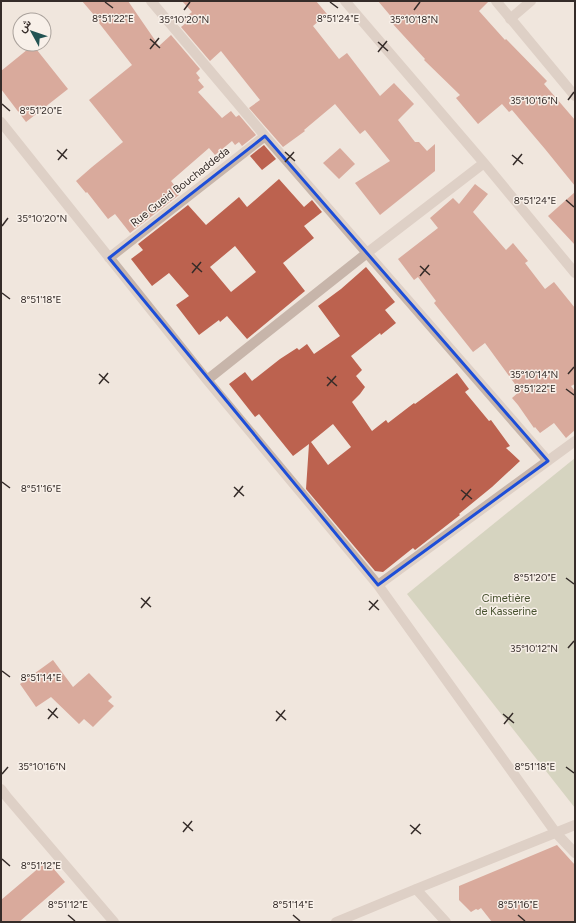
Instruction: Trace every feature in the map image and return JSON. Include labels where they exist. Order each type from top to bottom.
[{"type":"street","points":[[151,1],[265,136],[548,460]]},
{"type":"street","points":[[345,1],[484,163],[575,273]]},
{"type":"street","points":[[496,1],[575,96]]},
{"type":"street","points":[[510,19],[531,1]]},
{"type":"street","points":[[1,122],[207,380],[378,585],[556,833],[575,853]]},
{"type":"street","name":"Rue Gueid Bouchaddeda","points":[[109,258],[265,136]]},
{"type":"street","points":[[207,380],[367,253],[484,163]]},
{"type":"street","points":[[378,585],[575,441]]},
{"type":"street","points":[[1,789],[114,922]]},
{"type":"street","points":[[336,922],[575,825]]},
{"type":"street","points":[[416,889],[446,922]]},
{"type":"highlighted area","points":[[265,136],[548,461],[378,585],[109,258]]},
{"type":"green space","name":"Cimetière de Kasserine","points":[[575,458],[575,808],[407,594]]},
{"type":"building","points":[[82,1],[128,1],[159,46],[171,35],[200,69],[196,73],[200,78],[198,80],[204,87],[198,92],[222,118],[231,111],[236,117],[239,115],[256,135],[242,146],[239,142],[235,145],[232,141],[215,155],[209,148],[171,181],[179,191],[177,193],[179,195],[130,233],[115,214],[108,219],[87,192],[86,193],[76,181],[123,142],[89,100],[132,65],[99,23],[100,22]]},
{"type":"building","points":[[182,1],[316,1],[327,14],[313,26],[339,59],[347,53],[380,96],[394,83],[414,104],[398,120],[415,142],[419,142],[427,151],[435,144],[435,171],[380,215],[355,183],[390,161],[365,130],[360,134],[335,104],[304,130],[305,131],[283,147],[249,108],[260,100],[221,51],[210,61],[181,27],[186,23],[183,19],[192,12]]},
{"type":"building","points":[[378,1],[489,1],[479,11],[505,40],[506,39],[547,81],[544,84],[575,120],[575,186],[512,110],[509,112],[502,104],[478,124],[456,98],[460,95],[424,60],[425,59],[391,22],[394,20]]},
{"type":"building","points":[[24,52],[39,52],[68,89],[26,122],[1,89],[1,71]]},
{"type":"building","points":[[264,145],[276,159],[262,170],[250,156]]},
{"type":"building","points":[[340,148],[355,164],[339,179],[323,163]]},
{"type":"building","points":[[279,179],[304,207],[312,200],[322,212],[304,226],[314,238],[283,263],[305,291],[247,339],[227,316],[199,335],[176,305],[189,296],[169,273],[152,286],[131,259],[143,250],[138,244],[188,205],[206,225],[239,197],[247,207]],"holes":[[[235,246],[256,272],[231,292],[210,267]]]},
{"type":"building","points":[[475,184],[488,194],[473,212],[506,250],[513,243],[528,261],[525,263],[545,289],[554,282],[575,308],[575,384],[571,386],[575,391],[575,430],[566,438],[554,423],[540,433],[535,427],[534,428],[512,398],[520,391],[485,343],[473,352],[434,303],[436,301],[418,277],[414,280],[398,259],[438,228],[430,218],[453,198],[459,204]]},
{"type":"building","points":[[575,192],[575,245],[548,216]]},
{"type":"building","points":[[366,267],[395,302],[385,310],[396,323],[381,335],[380,333],[351,356],[362,370],[356,376],[365,387],[352,402],[372,431],[386,420],[388,423],[457,373],[469,389],[465,392],[489,421],[491,420],[510,446],[506,448],[520,461],[492,487],[459,514],[460,515],[415,550],[413,548],[383,572],[375,571],[306,489],[309,444],[293,456],[259,414],[255,417],[229,384],[245,372],[252,381],[297,348],[299,350],[307,344],[314,354],[340,336],[318,306],[341,289]],"holes":[[[333,424],[351,447],[328,465],[311,442]]]},
{"type":"building","points":[[53,660],[73,687],[89,673],[112,697],[108,701],[114,706],[93,727],[84,719],[79,724],[51,697],[36,707],[20,684]]},
{"type":"building","points":[[557,845],[575,865],[575,922],[492,922],[481,908],[471,912],[459,900],[459,886]]},
{"type":"building","points":[[47,861],[65,882],[19,922],[1,922],[1,900]]}]
